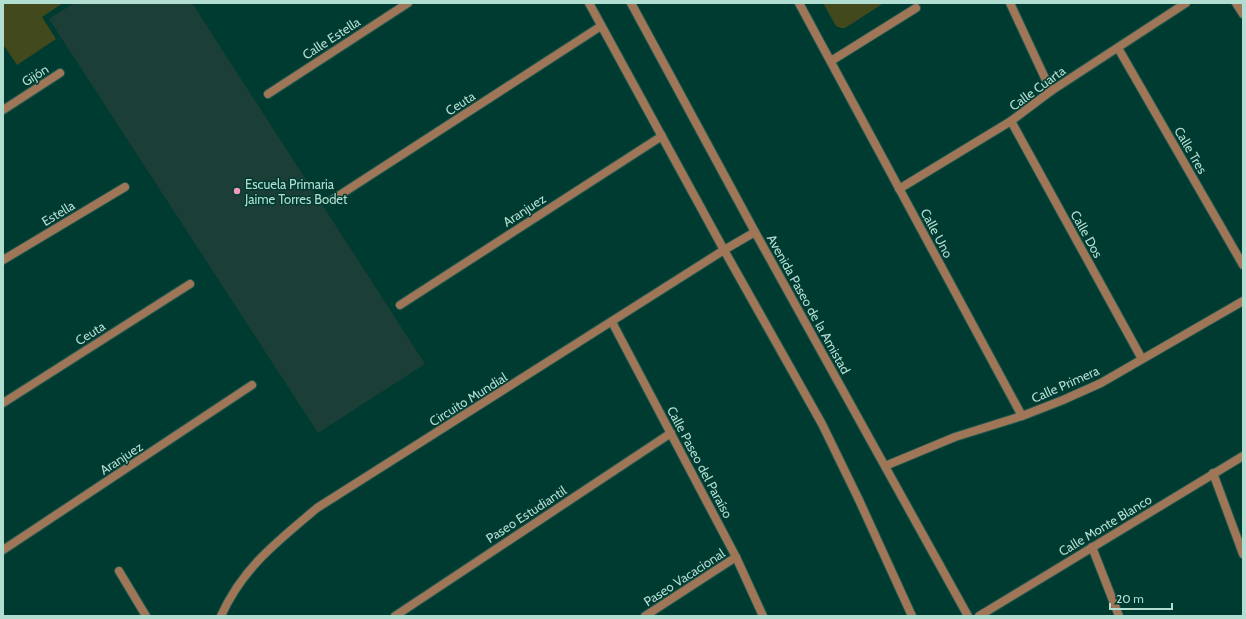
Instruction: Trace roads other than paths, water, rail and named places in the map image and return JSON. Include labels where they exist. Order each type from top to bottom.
[{"type":"street","name":"Calle Estella","points":[[268,94],[408,3]]},
{"type":"street","points":[[589,3],[724,250],[822,424],[859,500],[912,616]]},
{"type":"street","name":"Avenida Paseo de la Amistad","points":[[631,3],[755,232],[968,616]]},
{"type":"street","name":"Calle Uno","points":[[799,3],[1022,416]]},
{"type":"street","points":[[1010,3],[1051,91]]},
{"type":"street","name":"Calle Cuarta","points":[[899,189],[1011,121],[1051,91],[1186,3]]},
{"type":"street","points":[[1236,3],[1243,14]]},
{"type":"street","points":[[831,61],[916,8]]},
{"type":"street","name":"Ceuta","points":[[332,200],[601,26]]},
{"type":"street","name":"Calle Tres","points":[[1118,48],[1243,265]]},
{"type":"street","name":"Gijón","points":[[3,110],[60,74]]},
{"type":"street","name":"Calle Dos","points":[[1011,121],[1142,359]]},
{"type":"street","name":"Aranjuez","points":[[400,305],[662,136]]},
{"type":"street","name":"Estella","points":[[3,260],[125,187]]},
{"type":"street","name":"Circuito Mundial","points":[[221,616],[240,581],[255,563],[272,546],[317,508],[724,250],[755,232]]},
{"type":"street","name":"Ceuta","points":[[3,403],[190,284]]},
{"type":"street","name":"Calle Primera","points":[[885,466],[949,440],[1022,416],[1063,400],[1100,383],[1243,301]]},
{"type":"street","name":"Calle Paseo del Paraíso","points":[[612,322],[736,557],[763,616]]},
{"type":"street","name":"Aranjuez","points":[[3,550],[252,385]]},
{"type":"street","name":"Paseo Estudiantil","points":[[396,616],[671,433]]},
{"type":"street","name":"Calle Monte Blanco","points":[[979,616],[1243,456]]},
{"type":"street","points":[[1213,473],[1243,554]]},
{"type":"street","points":[[1092,547],[1119,616]]},
{"type":"street","name":"Paseo Vacacional","points":[[645,616],[736,557]]},
{"type":"street","points":[[119,571],[146,616]]},
{"type":"place","name":"Escuela Primaria Jaime Torres Bodet","points":[[237,191]]}]
